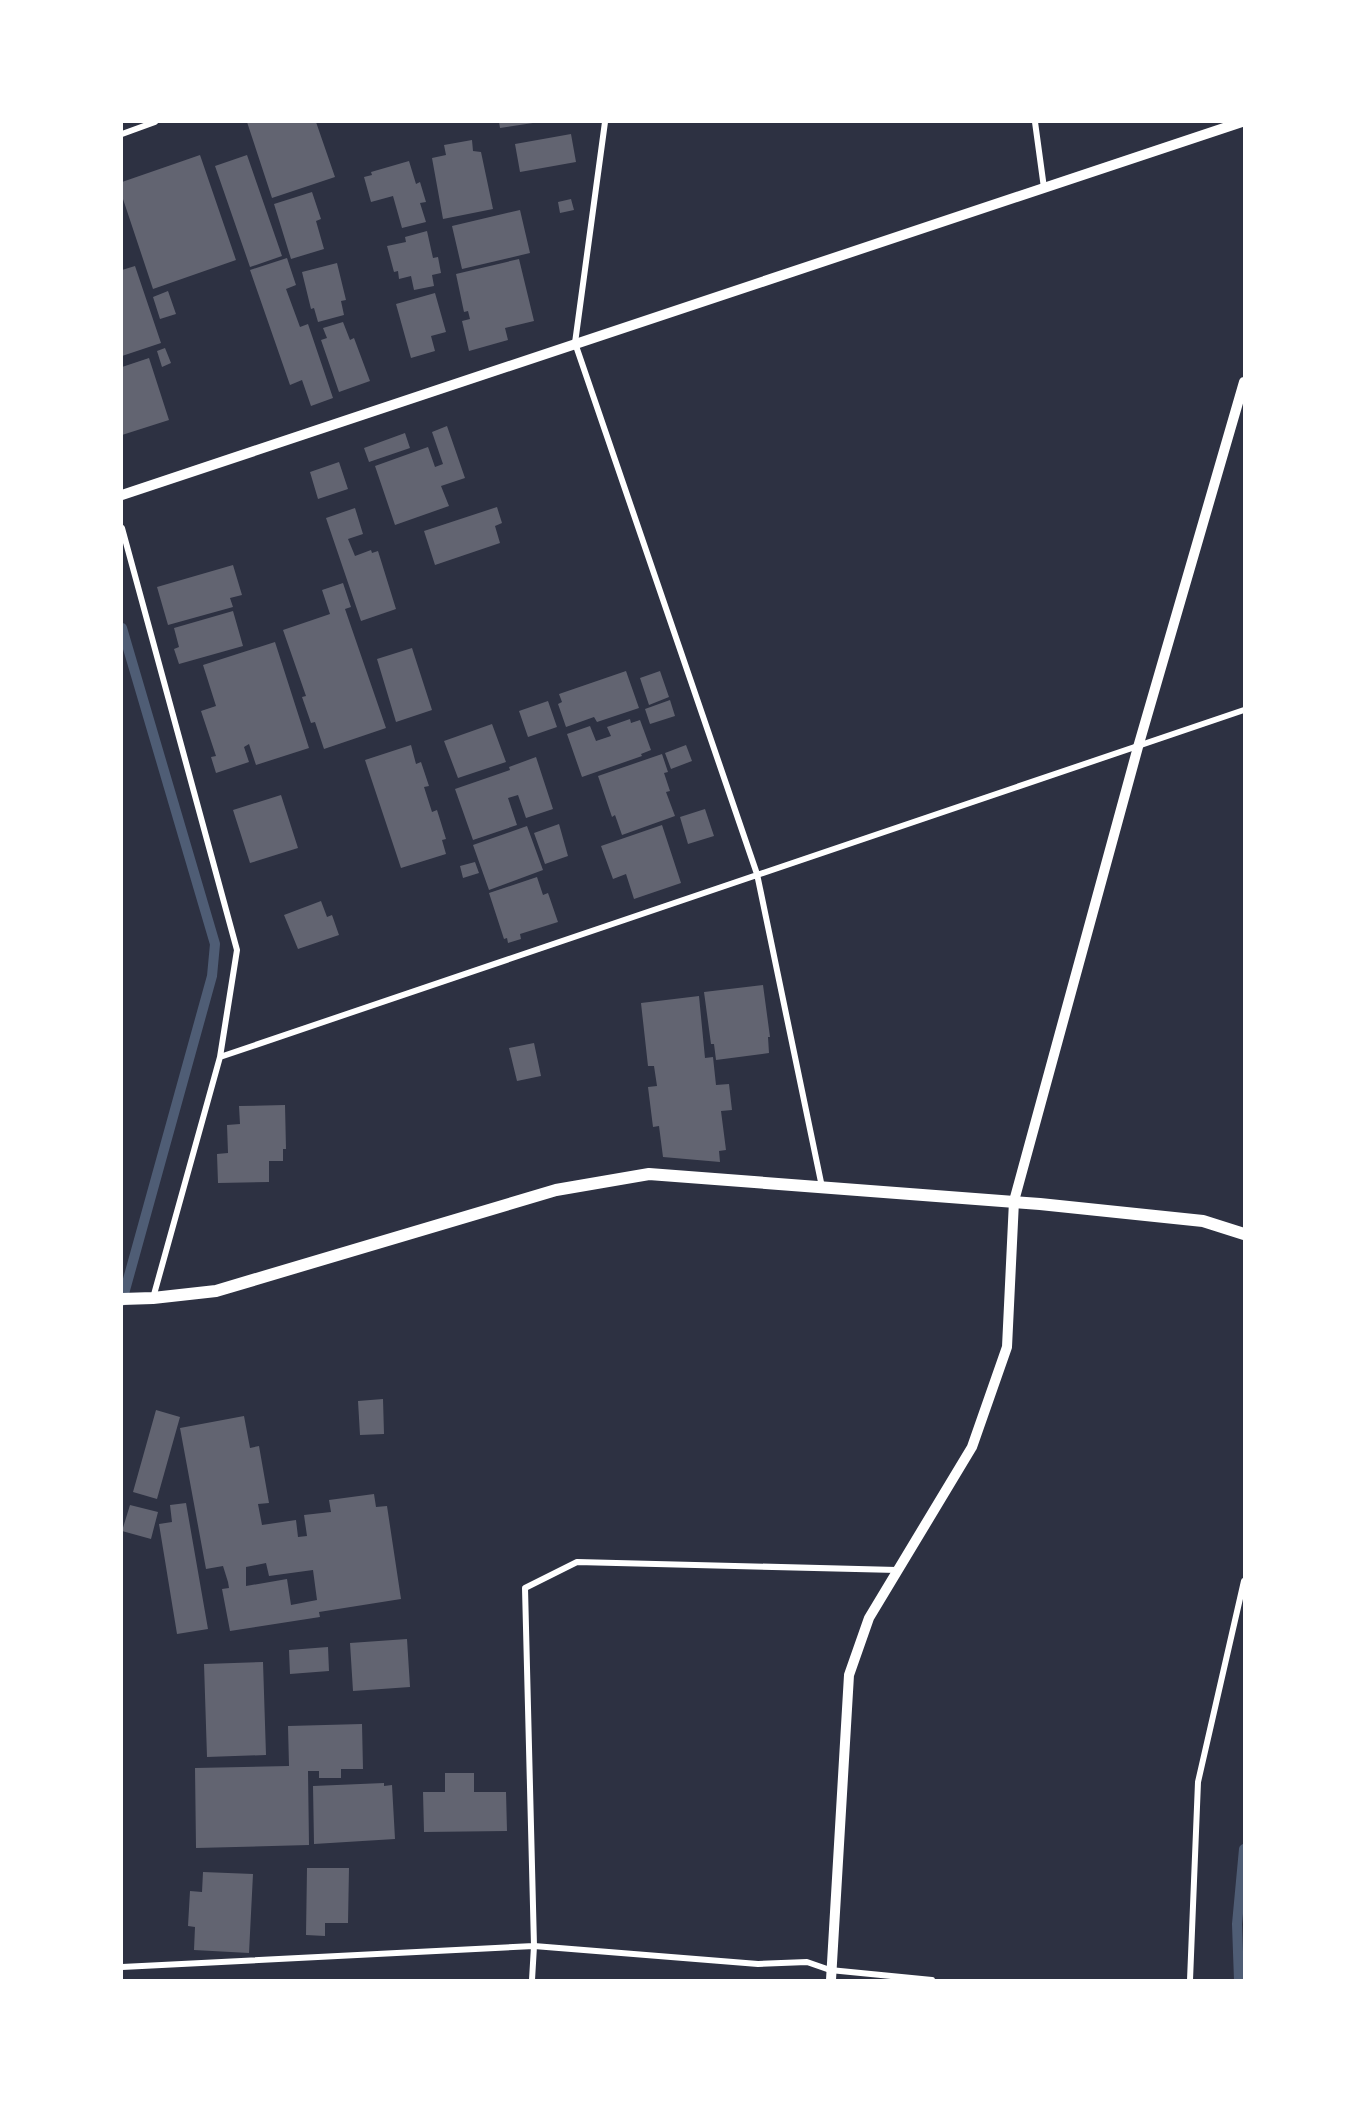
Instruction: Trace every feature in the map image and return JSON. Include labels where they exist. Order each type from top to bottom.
[{"type":"main road","points":[[127,1299],[153,1299],[216,1291],[568,1188],[650,1174],[1014,1201],[1203,1221],[1245,1234]]},
{"type":"street","points":[[122,134],[155,122]]},
{"type":"street","points":[[605,122],[575,343],[757,873],[822,1187]]},
{"type":"street","points":[[1035,122],[1044,188]]},
{"type":"street","points":[[122,495],[1242,122]]},
{"type":"street","points":[[831,1975],[849,1675],[869,1618],[972,1447],[1007,1347],[1014,1201],[1138,747],[1245,382]]},
{"type":"street","points":[[122,528],[237,950],[220,1057],[153,1299]]},
{"type":"street","points":[[220,1057],[757,873],[1245,710]]},
{"type":"street","points":[[532,1980],[534,1946],[525,1588],[577,1562],[898,1570]]},
{"type":"street","points":[[1190,1980],[1198,1782],[1245,1581]]},
{"type":"street","points":[[122,1967],[534,1946],[758,1964],[807,1962],[831,1975],[932,1980]]},
{"type":"building","points":[[247,122],[316,122],[335,177],[272,198]]},
{"type":"building","points":[[499,122],[532,122],[533,123],[500,128]]},
{"type":"building","points":[[571,134],[576,162],[520,172],[515,144]]},
{"type":"building","points":[[472,140],[473,151],[481,152],[493,209],[443,219],[432,158],[446,155],[444,145]]},
{"type":"building","points":[[200,155],[236,260],[153,289],[122,196],[122,182]]},
{"type":"building","points":[[247,155],[282,256],[250,267],[215,166]]},
{"type":"building","points":[[409,161],[416,184],[420,182],[426,202],[420,203],[426,222],[402,228],[393,196],[371,202],[364,177],[372,175],[371,172]]},
{"type":"building","points":[[312,192],[321,219],[316,221],[324,249],[291,259],[274,204]]},
{"type":"building","points":[[571,199],[574,210],[560,213],[558,202]]},
{"type":"building","points":[[520,210],[530,253],[462,269],[452,226]]},
{"type":"building","points":[[427,231],[433,258],[438,257],[441,273],[432,275],[434,286],[414,290],[411,276],[399,279],[398,271],[394,272],[387,246],[406,242],[405,237]]},
{"type":"building","points":[[287,258],[296,285],[286,289],[300,327],[308,324],[333,398],[311,406],[302,380],[290,385],[250,270]]},
{"type":"building","points":[[519,259],[534,321],[505,328],[508,340],[469,351],[462,321],[470,319],[468,311],[464,312],[456,274]]},
{"type":"building","points":[[337,263],[346,300],[341,301],[344,315],[318,322],[314,308],[311,309],[302,272]]},
{"type":"building","points":[[135,266],[161,343],[122,356],[122,270]]},
{"type":"building","points":[[168,291],[176,314],[160,319],[153,297]]},
{"type":"building","points":[[435,293],[446,332],[431,336],[435,351],[411,358],[396,304]]},
{"type":"building","points":[[343,322],[350,340],[354,338],[370,381],[339,392],[321,340],[327,338],[323,328]]},
{"type":"building","points":[[165,348],[171,363],[162,367],[157,351]]},
{"type":"building","points":[[149,358],[169,420],[122,435],[122,367]]},
{"type":"building","points":[[447,426],[465,478],[441,486],[449,506],[395,525],[375,466],[428,447],[435,467],[443,464],[432,432]]},
{"type":"building","points":[[405,433],[410,448],[369,462],[364,448]]},
{"type":"building","points":[[339,462],[348,489],[318,499],[310,472]]},
{"type":"building","points":[[497,507],[502,523],[495,526],[500,543],[435,565],[424,531]]},
{"type":"building","points":[[355,508],[363,534],[348,539],[355,556],[371,550],[372,553],[378,551],[396,609],[361,621],[326,518]]},
{"type":"building","points":[[233,565],[242,595],[230,598],[233,607],[168,625],[157,587]]},
{"type":"building","points":[[343,583],[351,607],[345,609],[386,728],[324,749],[315,722],[311,723],[302,697],[306,696],[283,630],[330,614],[322,590]]},
{"type":"building","points":[[233,611],[243,646],[179,664],[174,649],[179,647],[174,628]]},
{"type":"building","points":[[275,642],[309,748],[256,765],[249,744],[244,747],[249,762],[216,773],[211,757],[216,756],[201,711],[216,706],[203,665]]},
{"type":"building","points":[[412,648],[432,710],[396,722],[377,659]]},
{"type":"building","points":[[626,671],[639,708],[597,722],[594,717],[566,727],[558,704],[562,702],[559,694]]},
{"type":"building","points":[[660,671],[669,697],[649,705],[640,678]]},
{"type":"building","points":[[670,700],[675,716],[650,724],[645,709]]},
{"type":"building","points":[[548,701],[557,727],[528,737],[519,711]]},
{"type":"building","points":[[630,719],[631,723],[640,720],[651,750],[641,754],[642,756],[582,777],[567,734],[590,726],[596,741],[611,736],[607,727]]},
{"type":"building","points":[[492,724],[506,762],[458,778],[444,741]]},
{"type":"building","points":[[411,745],[416,764],[421,762],[429,786],[424,787],[432,812],[437,810],[446,839],[442,840],[446,854],[401,868],[365,760]]},
{"type":"building","points":[[686,745],[692,761],[671,769],[665,753]]},
{"type":"building","points":[[662,754],[668,772],[664,773],[670,791],[666,792],[675,816],[622,835],[615,815],[612,817],[598,776]]},
{"type":"building","points":[[536,757],[553,809],[526,818],[518,795],[508,798],[517,825],[473,840],[455,789],[510,770],[509,767]]},
{"type":"building","points":[[281,795],[298,848],[250,863],[233,810]]},
{"type":"building","points":[[705,809],[714,836],[688,844],[680,817]]},
{"type":"building","points":[[559,824],[568,856],[545,864],[534,833]]},
{"type":"building","points":[[662,825],[681,883],[634,899],[626,874],[613,879],[601,846]]},
{"type":"building","points":[[527,826],[543,870],[489,890],[473,845]]},
{"type":"building","points":[[475,862],[479,873],[463,878],[460,866]]},
{"type":"building","points":[[537,877],[543,895],[548,893],[558,922],[520,934],[521,939],[508,943],[507,938],[504,939],[489,893]]},
{"type":"building","points":[[321,901],[327,917],[332,915],[339,935],[298,949],[284,915]]},
{"type":"building","points":[[763,985],[770,1037],[768,1037],[769,1053],[716,1060],[714,1044],[711,1044],[704,992]]},
{"type":"building","points":[[699,996],[705,1058],[713,1057],[716,1085],[729,1084],[732,1110],[721,1111],[726,1150],[719,1151],[720,1162],[663,1157],[659,1126],[653,1127],[648,1087],[657,1086],[654,1066],[648,1066],[641,1003]]},
{"type":"building","points":[[534,1043],[541,1076],[517,1081],[509,1048]]},
{"type":"building","points":[[285,1105],[286,1149],[283,1149],[283,1161],[269,1161],[269,1182],[218,1183],[217,1154],[228,1153],[227,1125],[240,1124],[239,1106]]},
{"type":"building","points":[[383,1399],[384,1434],[360,1435],[358,1401]]},
{"type":"building","points":[[156,1410],[180,1417],[157,1499],[133,1492]]},
{"type":"building","points":[[244,1416],[250,1448],[259,1446],[269,1503],[258,1504],[262,1525],[296,1520],[298,1537],[307,1536],[304,1515],[331,1512],[329,1500],[374,1494],[376,1507],[387,1506],[401,1599],[319,1612],[320,1617],[230,1631],[222,1589],[229,1588],[228,1582],[223,1566],[206,1569],[180,1428]],"holes":[[[266,1563],[269,1576],[313,1570],[317,1600],[291,1605],[287,1579],[246,1586],[246,1567]]]},
{"type":"building","points":[[186,1503],[208,1629],[177,1634],[159,1524],[172,1522],[170,1505]]},
{"type":"building","points":[[130,1505],[158,1512],[151,1539],[122,1531]]},
{"type":"building","points":[[407,1639],[410,1687],[353,1691],[350,1643]]},
{"type":"building","points":[[328,1647],[329,1671],[290,1674],[289,1650]]},
{"type":"building","points":[[263,1662],[266,1755],[207,1757],[204,1664]]},
{"type":"building","points":[[362,1724],[363,1769],[341,1769],[341,1778],[319,1778],[319,1771],[308,1771],[309,1845],[196,1848],[195,1768],[289,1766],[288,1726]]},
{"type":"building","points":[[445,1773],[474,1773],[474,1792],[506,1792],[507,1831],[424,1832],[423,1792],[445,1792]]},
{"type":"building","points":[[384,1783],[384,1786],[392,1785],[395,1839],[314,1844],[313,1786]]},
{"type":"building","points":[[307,1868],[349,1868],[348,1923],[325,1923],[325,1936],[306,1935]]},
{"type":"building","points":[[203,1872],[253,1874],[249,1953],[194,1950],[195,1927],[188,1926],[190,1891],[202,1892]]},
{"type":"waterway","points":[[122,628],[215,944],[212,976],[122,1301]]},
{"type":"waterway","points":[[1239,1980],[1237,1924],[1244,1849]]}]
